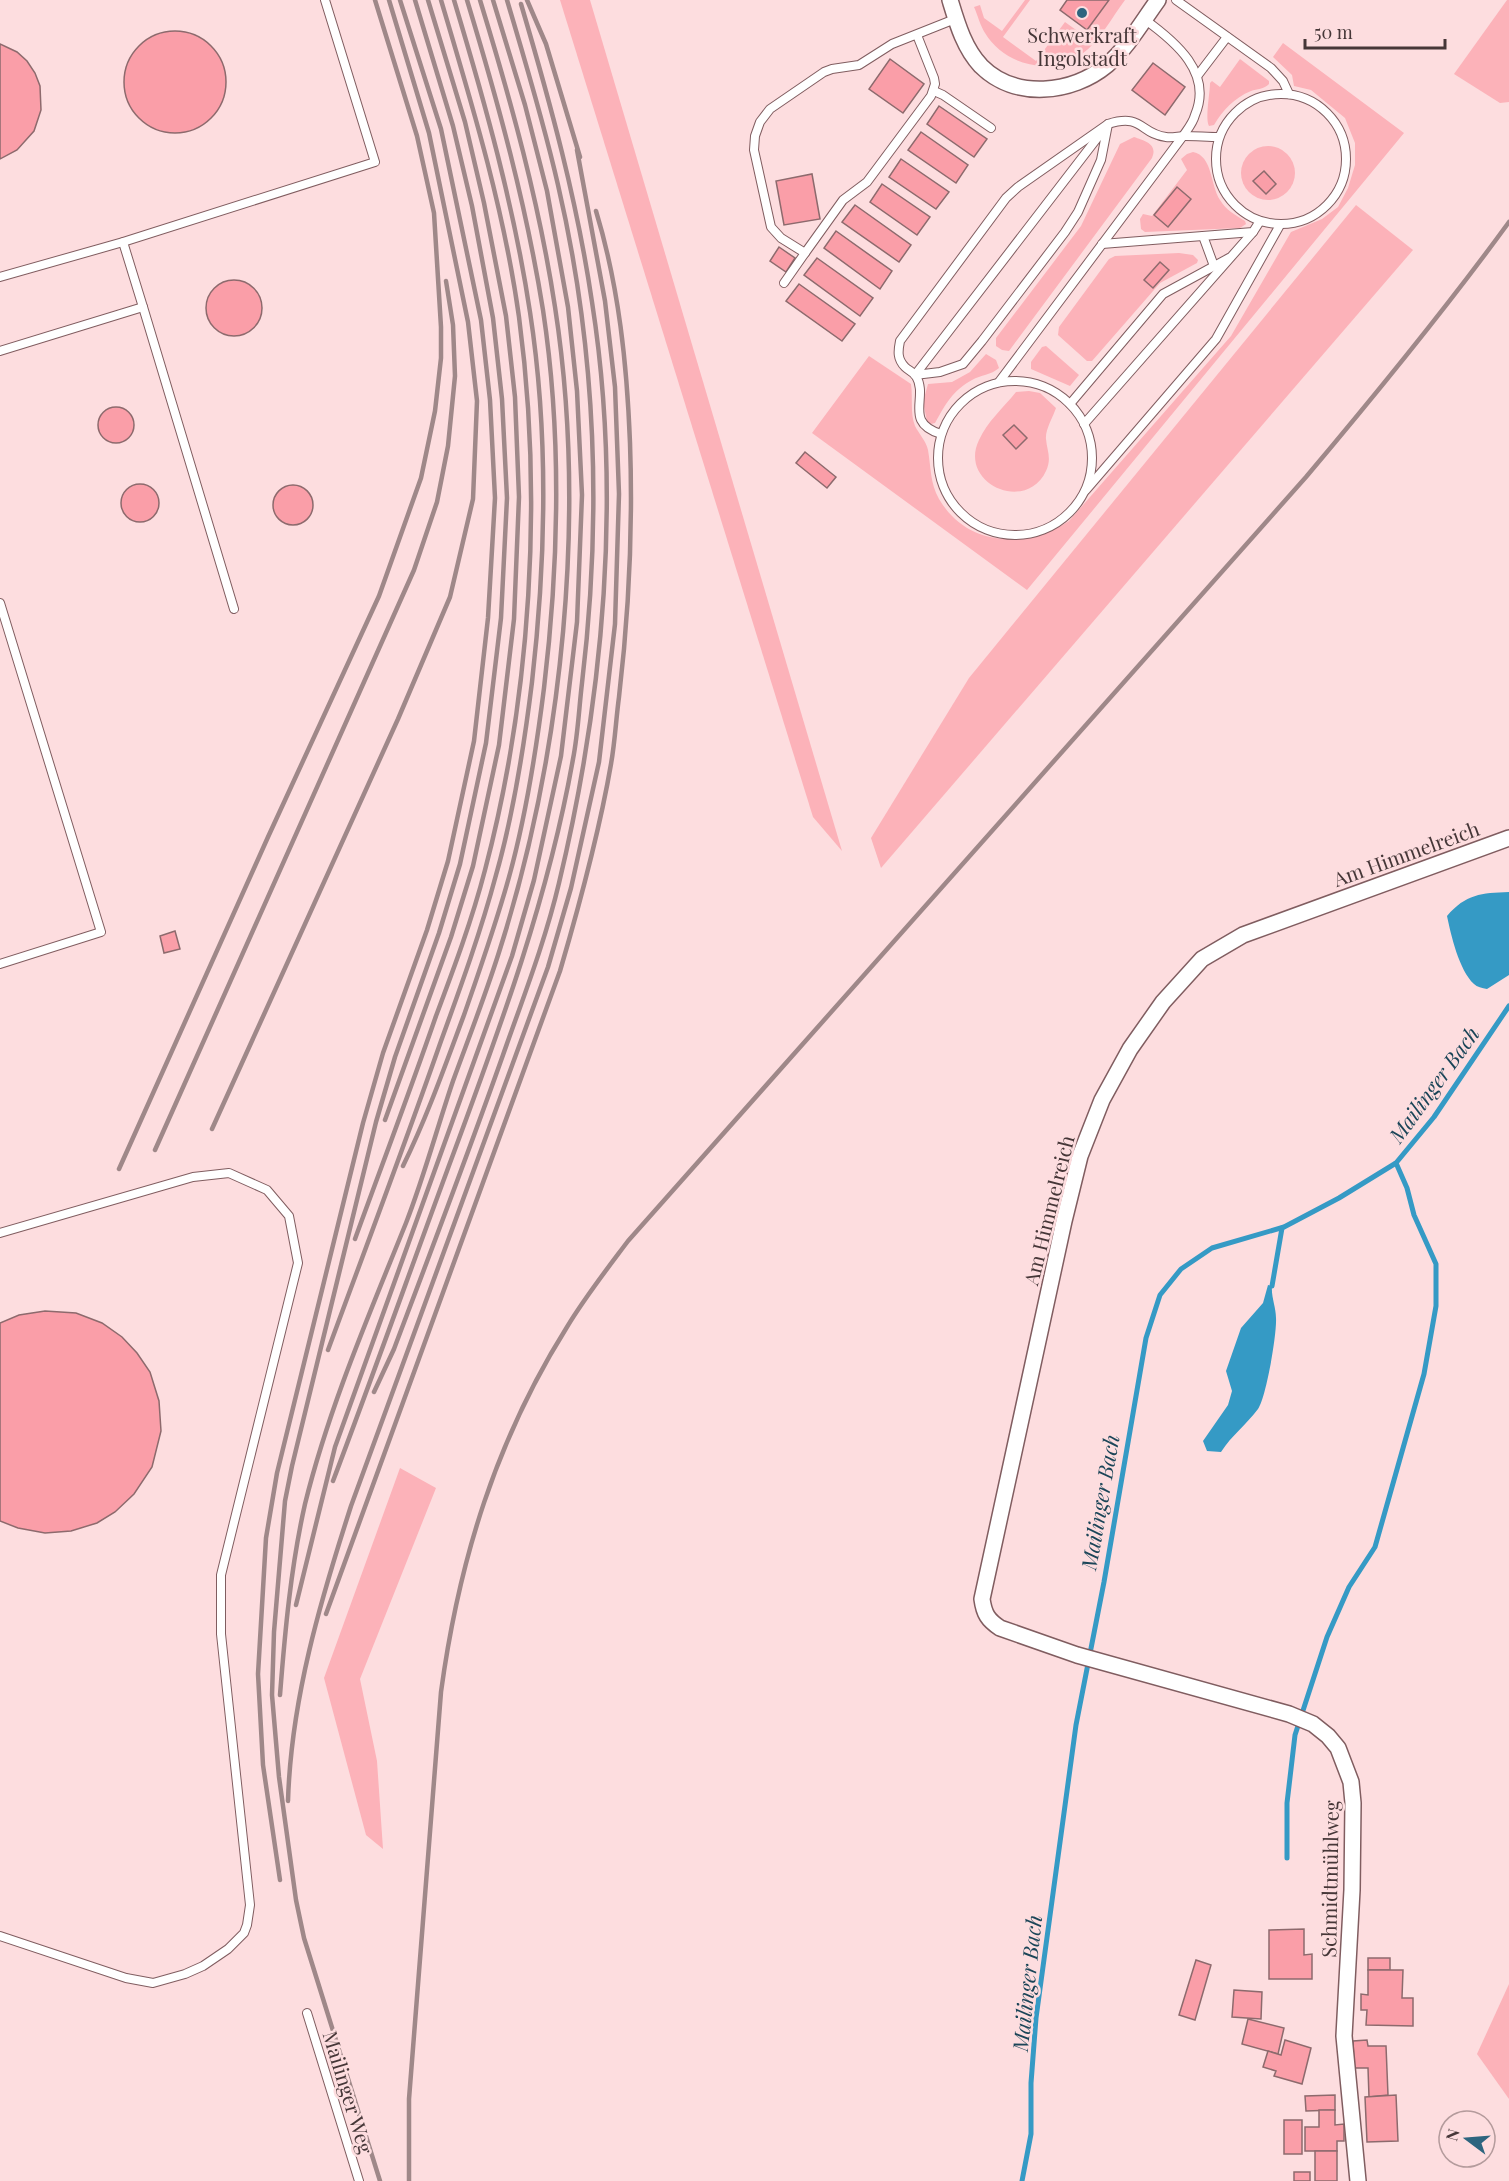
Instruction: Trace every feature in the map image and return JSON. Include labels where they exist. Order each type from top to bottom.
[{"type":"street","points":[[950,0],[968,48],[981,66],[997,78],[1019,87],[1041,90],[1073,85],[1108,64],[1126,45],[1158,0]]},
{"type":"street","name":"Am Himmelreich","points":[[984,1614],[982,1599],[985,1578],[1080,1156],[1102,1101],[1130,1049],[1162,1002],[1202,959],[1243,935],[1509,838]]},
{"type":"street","name":"Schmidtmühlweg","points":[[984,1614],[1000,1628],[1077,1655],[1289,1714],[1313,1725],[1328,1736],[1338,1748],[1351,1782],[1353,1803],[1352,1890],[1344,2036],[1358,2181]]},
{"type":"lane","points":[[0,277],[123,242],[375,162],[325,0]]},
{"type":"lane","points":[[1176,0],[1271,68],[1283,81],[1290,94]]},
{"type":"lane","points":[[804,253],[775,233],[769,220],[754,150],[759,122],[770,109],[824,72],[859,65],[881,50],[956,19]]},
{"type":"lane","points":[[999,382],[1183,136],[1196,115],[1201,93],[1198,75],[1190,61],[1162,32],[1144,19]]},
{"type":"lane","points":[[784,284],[843,200],[867,182],[933,91],[934,78],[917,35]]},
{"type":"lane","points":[[1198,75],[1227,37]]},
{"type":"lane","points":[[933,91],[943,95],[991,128]]},
{"type":"lane","points":[[1290,94],[1311,100],[1329,114],[1342,134],[1347,156],[1344,178],[1333,199],[1319,213],[1300,222],[1280,225],[1260,221],[1242,212],[1227,197],[1218,178],[1216,158],[1219,137],[1229,119],[1246,104],[1267,95],[1290,94]]},
{"type":"lane","points":[[941,434],[928,429],[920,418],[919,385],[915,375],[903,366],[898,355],[900,341],[1006,198],[1018,186],[1108,124],[1123,119],[1141,124],[1157,136],[1169,138],[1219,137]]},
{"type":"lane","points":[[915,375],[1108,124]]},
{"type":"lane","points":[[915,375],[939,372],[963,364],[982,341],[1065,232],[1077,212],[1101,160],[1108,124]]},
{"type":"lane","points":[[1084,424],[1235,254],[1260,221]]},
{"type":"lane","points":[[1083,494],[1091,471],[1091,447],[1084,424],[1070,404],[1051,389],[1025,381],[999,382],[974,392],[954,410],[941,434],[938,460],[943,486],[957,509],[978,526],[1001,534],[1025,534],[1048,527],[1068,513],[1216,339],[1280,225]]},
{"type":"lane","points":[[1102,244],[1253,232]]},
{"type":"lane","points":[[1203,236],[1214,266]]},
{"type":"lane","points":[[123,242],[234,609]]},
{"type":"lane","points":[[1070,404],[1163,294],[1235,254]]},
{"type":"lane","points":[[0,351],[142,307]]},
{"type":"lane","points":[[0,603],[101,933],[0,964]]},
{"type":"lane","points":[[0,1233],[193,1177],[229,1173],[267,1190],[289,1216],[298,1263],[221,1575],[221,1634],[250,1905],[248,1925],[236,1941],[203,1966],[153,1983],[126,1978],[0,1936]]},
{"type":"lane","name":"Mailinger Weg","points":[[307,2013],[359,2181]]},
{"type":"shaded area","points":[[560,0],[590,0],[842,851],[813,817]]},
{"type":"shaded area","points":[[1025,0],[1030,0],[1003,37],[1036,61],[1065,22],[1083,35],[1109,0],[1125,0],[1100,36],[1082,54],[1056,65],[1043,66],[1016,60],[1004,53],[985,33],[974,7],[980,5],[984,18],[1002,31]]},
{"type":"shaded area","points":[[1509,0],[1509,102],[1500,103],[1454,74]]},
{"type":"shaded area","points":[[1283,43],[1404,133],[1027,590],[812,433],[869,356],[911,384],[913,421],[928,450],[936,493],[951,515],[966,527],[982,535],[999,539],[1035,536],[1069,521],[1231,336],[1291,232],[1322,219],[1338,207],[1348,188],[1355,165],[1355,143],[1345,118],[1311,90],[1294,86],[1292,75],[1273,57]]},
{"type":"shaded area","points":[[1240,59],[1269,81],[1269,84],[1239,97],[1225,109],[1214,125],[1209,126],[1210,83],[1212,81],[1220,87]]},
{"type":"shaded area","points":[[1134,137],[1152,146],[1152,158],[1009,351],[1002,350],[996,346],[996,338],[1081,226],[1120,144]]},
{"type":"shaded area","points":[[1268,146],[1278,148],[1287,154],[1293,163],[1295,173],[1293,183],[1287,192],[1278,198],[1268,200],[1258,198],[1249,192],[1243,183],[1241,173],[1243,163],[1249,154],[1258,148]]},
{"type":"shaded area","points":[[1193,152],[1204,159],[1208,165],[1222,204],[1246,224],[1240,228],[1145,232],[1141,229],[1140,219],[1143,214],[1152,216],[1187,170],[1181,159]]},
{"type":"shaded area","points":[[1356,205],[1413,250],[881,868],[871,838],[969,678]]},
{"type":"shaded area","points":[[1179,253],[1193,255],[1198,260],[1197,263],[1160,283],[1092,361],[1087,361],[1058,335],[1059,327],[1109,259],[1115,256]]},
{"type":"shaded area","points":[[1046,346],[1079,375],[1070,386],[1031,369],[1031,362],[1042,347]]},
{"type":"shaded area","points":[[986,354],[996,360],[999,368],[965,384],[950,398],[935,423],[931,424],[927,421],[923,402],[928,384],[952,382],[970,372]]},
{"type":"shaded area","points":[[1016,392],[1040,393],[1056,408],[1046,435],[1049,462],[1037,484],[1024,490],[1010,491],[997,488],[986,480],[978,469],[975,455],[979,440],[986,427]]},
{"type":"shaded area","points":[[400,1468],[436,1488],[360,1679],[377,1761],[383,1849],[366,1835],[324,1678]]},
{"type":"shaded area","points":[[1509,1984],[1509,2099],[1477,2054]]},
{"type":"water","points":[[1509,892],[1509,975],[1487,989],[1481,988],[1474,984],[1464,970],[1456,952],[1447,916],[1461,903],[1475,896]]},
{"type":"water","points":[[1268,1285],[1272,1286],[1276,1326],[1261,1403],[1221,1452],[1207,1451],[1203,1441],[1228,1405],[1232,1391],[1226,1371],[1241,1328],[1263,1303]]},
{"type":"building","name":"Schwerkraft Ingolstadt","points":[[1067,0],[1109,0],[1087,30],[1060,10]]},
{"type":"building","points":[[175,31],[195,35],[211,46],[222,62],[226,82],[222,102],[211,118],[195,129],[175,133],[155,129],[139,118],[128,102],[124,82],[128,62],[139,46],[155,35]]},
{"type":"building","points":[[0,44],[17,52],[35,73],[40,86],[41,110],[34,131],[17,150],[0,159]]},
{"type":"building","points":[[890,59],[924,84],[903,113],[869,89]]},
{"type":"building","points":[[1153,63],[1185,87],[1165,115],[1132,90]]},
{"type":"building","points":[[939,106],[987,139],[974,157],[927,124]]},
{"type":"building","points":[[921,132],[968,165],[956,183],[908,150]]},
{"type":"building","points":[[901,159],[949,192],[936,209],[889,177]]},
{"type":"building","points":[[1264,171],[1276,184],[1266,194],[1253,181]]},
{"type":"building","points":[[812,174],[820,219],[784,225],[776,181]]},
{"type":"building","points":[[882,184],[930,217],[917,235],[870,202]]},
{"type":"building","points":[[1177,187],[1191,199],[1168,227],[1154,215]]},
{"type":"building","points":[[855,205],[911,245],[899,262],[842,222]]},
{"type":"building","points":[[836,231],[892,271],[880,289],[824,248]]},
{"type":"building","points":[[779,247],[795,258],[786,272],[770,261]]},
{"type":"building","points":[[817,258],[873,298],[860,316],[804,275]]},
{"type":"building","points":[[1160,262],[1169,270],[1153,288],[1144,280]]},
{"type":"building","points":[[234,280],[245,282],[254,288],[260,297],[262,308],[260,319],[254,328],[245,334],[234,336],[223,334],[214,328],[208,319],[206,308],[208,297],[214,288],[223,282]]},
{"type":"building","points":[[799,284],[855,324],[842,341],[786,301]]},
{"type":"building","points":[[116,407],[129,412],[134,425],[129,438],[116,443],[103,438],[98,425],[103,412]]},
{"type":"building","points":[[1014,425],[1027,438],[1016,449],[1003,435]]},
{"type":"building","points":[[805,452],[836,477],[827,488],[796,463]]},
{"type":"building","points":[[140,484],[153,490],[159,503],[153,516],[140,522],[127,516],[121,503],[127,490]]},
{"type":"building","points":[[293,485],[307,491],[313,505],[307,519],[293,525],[279,519],[273,505],[279,491]]},
{"type":"building","points":[[175,931],[180,949],[164,953],[160,936]]},
{"type":"building","points":[[45,1311],[76,1313],[102,1323],[122,1337],[150,1372],[159,1401],[161,1431],[152,1467],[134,1494],[115,1512],[97,1523],[71,1531],[45,1533],[18,1528],[0,1521],[0,1323],[19,1315]]},
{"type":"building","points":[[1304,1929],[1304,1955],[1312,1954],[1312,1979],[1269,1979],[1269,1930]]},
{"type":"building","points":[[1368,1958],[1390,1958],[1390,1970],[1368,1970]]},
{"type":"building","points":[[1196,1960],[1211,1965],[1195,2020],[1179,2015]]},
{"type":"building","points":[[1368,1970],[1403,1970],[1402,1998],[1413,1998],[1413,2026],[1366,2025],[1367,2010],[1361,2010],[1361,1994],[1368,1995]]},
{"type":"building","points":[[1234,1990],[1262,1992],[1261,2019],[1232,2017]]},
{"type":"building","points":[[1248,2019],[1284,2028],[1278,2054],[1242,2044]]},
{"type":"building","points":[[1285,2040],[1311,2048],[1302,2084],[1274,2076],[1276,2071],[1263,2067],[1268,2051],[1281,2055]]},
{"type":"building","points":[[1367,2040],[1368,2046],[1386,2046],[1388,2095],[1369,2097],[1368,2068],[1354,2068],[1353,2041]]},
{"type":"building","points":[[1335,2095],[1335,2110],[1306,2111],[1305,2096]]},
{"type":"building","points":[[1396,2095],[1398,2141],[1367,2142],[1365,2097]]},
{"type":"building","points":[[1319,2110],[1335,2110],[1335,2125],[1344,2124],[1344,2141],[1337,2141],[1337,2151],[1305,2151],[1305,2127],[1319,2127]]},
{"type":"building","points":[[1284,2120],[1302,2120],[1302,2154],[1284,2154]]},
{"type":"building","points":[[1315,2151],[1337,2151],[1337,2181],[1315,2181]]},
{"type":"building","points":[[1294,2172],[1310,2172],[1310,2181],[1294,2181]]},
{"type":"waterway","name":"Mailinger Bach","points":[[1022,2181],[1031,2134],[1031,2083],[1036,2018],[1076,1725],[1104,1582],[1146,1338],[1160,1295],[1181,1269],[1212,1248],[1284,1227],[1339,1198],[1396,1163],[1434,1117],[1509,1006]]},
{"type":"waterway","points":[[1287,1858],[1287,1803],[1295,1735],[1327,1637],[1349,1587],[1375,1547],[1424,1374],[1436,1306],[1436,1264],[1414,1215],[1407,1188],[1396,1163]]},
{"type":"waterway","points":[[1272,1286],[1282,1228]]},
{"type":"railway","points":[[119,1169],[379,596],[421,478],[435,411],[441,358],[434,213],[417,136],[375,0]]},
{"type":"railway","points":[[212,1129],[398,719],[450,597],[473,499],[477,401],[468,322],[429,133],[389,0]]},
{"type":"railway","points":[[280,1880],[263,1765],[258,1674],[266,1538],[277,1473],[363,1123],[383,1053],[427,930],[448,861],[474,741],[488,618],[495,498],[490,400],[481,320],[441,129],[400,0]]},
{"type":"railway","points":[[380,2181],[304,1938],[296,1900],[279,1777],[272,1695],[274,1632],[285,1501],[292,1466],[376,1122],[395,1057],[439,933],[460,864],[486,743],[501,618],[507,498],[502,399],[493,318],[472,206],[453,126],[415,0]]},
{"type":"railway","points":[[385,1120],[451,937],[473,866],[499,745],[514,619],[519,497],[515,397],[506,316],[484,203],[465,122],[428,0]]},
{"type":"railway","points":[[355,1239],[456,962],[485,870],[501,804],[513,735],[528,595],[531,525],[530,454],[519,317],[496,197],[441,0]]},
{"type":"railway","points":[[328,1350],[456,1000],[490,896],[518,779],[537,636],[543,544],[543,451],[530,312],[507,194],[454,0]]},
{"type":"railway","points":[[403,1166],[428,1110],[464,1015],[504,895],[515,854],[538,736],[553,594],[556,452],[543,310],[510,154],[467,0]]},
{"type":"railway","points":[[280,1695],[292,1575],[305,1504],[315,1468],[351,1362],[413,1206],[453,1081],[500,949],[522,873],[540,794],[554,713],[563,631],[568,548],[569,466],[564,386],[555,307],[541,229],[503,76],[480,0]]},
{"type":"railway","points":[[296,1605],[335,1447],[512,956],[534,880],[561,756],[577,622],[582,495],[577,391],[568,307],[547,191],[525,105],[493,0]]},
{"type":"railway","points":[[333,1481],[484,1070],[519,968],[550,864],[577,731],[592,558],[592,433],[588,370],[571,246],[558,185],[507,0]]},
{"type":"railway","points":[[527,0],[546,44],[580,157]]},
{"type":"railway","points":[[374,1392],[394,1349],[490,1092],[547,927],[575,812],[597,667],[604,594],[607,520],[606,447],[601,374],[579,226],[552,114],[521,4]]},
{"type":"railway","points":[[288,1801],[290,1763],[301,1689],[328,1578],[351,1506],[548,967],[571,888],[599,762],[615,624],[619,494],[615,387],[605,301],[577,150]]},
{"type":"railway","points":[[326,1614],[560,971],[601,816],[614,747],[625,633],[631,475],[627,385],[620,326],[611,268],[596,211]]},
{"type":"railway","points":[[409,2181],[409,2099],[441,1692],[449,1643],[458,1595],[484,1502],[520,1413],[542,1370],[581,1305],[628,1241],[1306,477],[1410,351],[1509,222]]},
{"type":"railway","points":[[155,1150],[414,570],[437,502],[448,446],[455,376],[453,325],[446,281]]},
{"type":"place","name":"Schwerkraft Ingolstadt","points":[[1082,13]]}]
